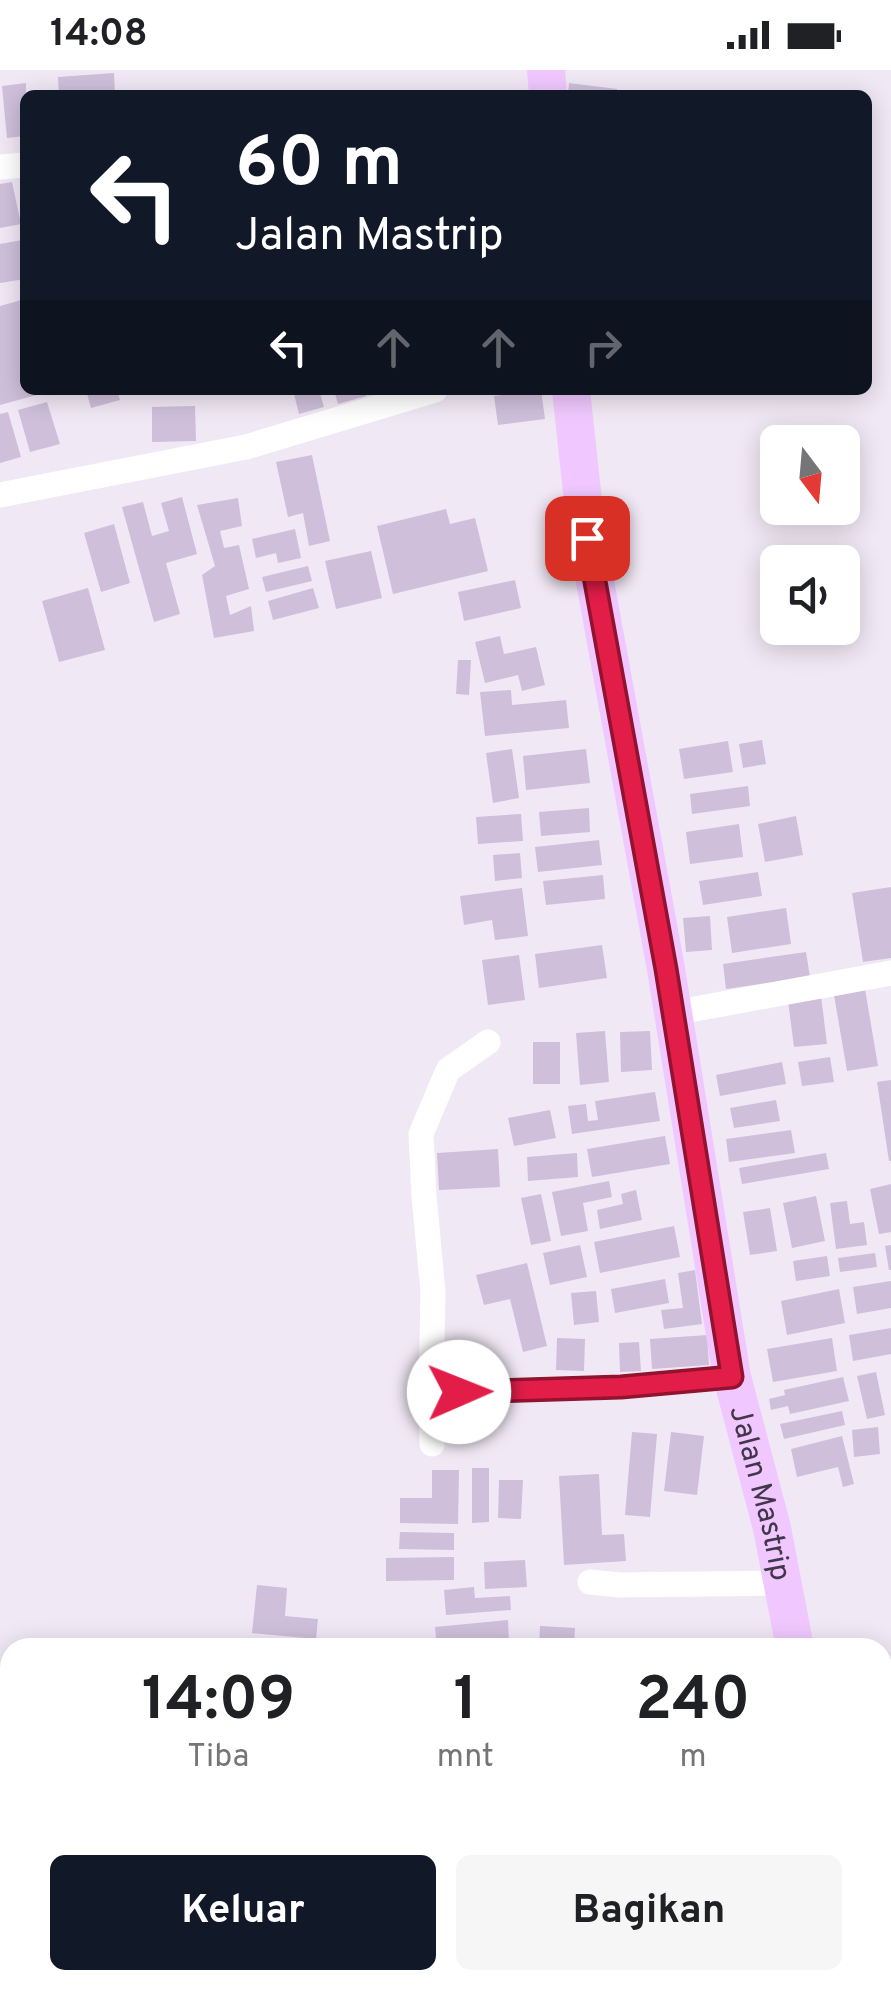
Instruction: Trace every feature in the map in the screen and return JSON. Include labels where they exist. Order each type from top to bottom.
[{"type":"main road","name":"Jalan Mastrip","points":[[572,395],[587,538],[673,1013],[732,1377],[772,1528],[793,1638]]},
{"type":"street","points":[[0,495],[246,447],[418,395]]},
{"type":"street","points":[[673,1013],[891,973]]},
{"type":"street","points":[[432,1444],[433,1292],[421,1134],[448,1070],[488,1042]]},
{"type":"street","points":[[431,1392],[621,1387],[732,1377]]},
{"type":"street","points":[[590,1582],[782,1583]]},
{"type":"building","points":[[114,73],[115,90],[59,90],[58,77]]},
{"type":"building","points":[[26,83],[26,90],[20,90],[20,137],[7,138],[2,86]]},
{"type":"building","points":[[569,83],[617,89],[617,90],[568,90]]},
{"type":"building","points":[[12,182],[20,224],[0,228],[0,184]]},
{"type":"building","points":[[20,240],[20,280],[0,283],[0,244]]},
{"type":"building","points":[[20,300],[20,395],[36,395],[0,405],[0,306]]},
{"type":"building","points":[[87,395],[118,395],[120,400],[91,408]]},
{"type":"building","points":[[294,395],[320,395],[324,407],[299,414]]},
{"type":"building","points":[[335,395],[366,395],[366,396],[338,404]]},
{"type":"building","points":[[542,395],[545,419],[498,425],[494,396]]},
{"type":"building","points":[[47,402],[60,444],[30,452],[18,410]]},
{"type":"building","points":[[195,406],[196,441],[152,442],[152,407]]},
{"type":"building","points":[[8,412],[21,457],[0,463],[0,414]]},
{"type":"building","points":[[312,455],[330,541],[309,546],[303,513],[288,517],[276,462]]},
{"type":"building","points":[[182,497],[197,554],[166,563],[180,614],[154,622],[122,507],[143,502],[152,536],[169,531],[161,503]]},
{"type":"building","points":[[238,498],[242,526],[220,531],[224,548],[239,545],[249,589],[226,596],[230,615],[251,606],[254,631],[214,638],[202,575],[215,566],[197,505]]},
{"type":"building","points":[[446,509],[450,524],[475,518],[488,571],[393,594],[377,526]]},
{"type":"building","points":[[114,524],[130,583],[101,592],[84,533]]},
{"type":"building","points":[[295,529],[301,558],[278,563],[276,553],[256,558],[252,539]]},
{"type":"building","points":[[371,551],[382,598],[336,609],[325,561]]},
{"type":"building","points":[[308,566],[312,581],[266,592],[262,577]]},
{"type":"building","points":[[515,580],[521,608],[464,621],[458,592]]},
{"type":"building","points":[[88,588],[105,650],[59,662],[42,601]]},
{"type":"building","points":[[313,588],[319,608],[273,620],[268,601]]},
{"type":"building","points":[[500,636],[504,654],[536,647],[545,685],[522,691],[518,675],[485,683],[475,642]]},
{"type":"building","points":[[458,660],[471,660],[469,695],[456,694]]},
{"type":"building","points":[[511,690],[512,705],[566,700],[569,728],[485,736],[480,692]]},
{"type":"building","points":[[762,740],[766,764],[743,768],[739,744]]},
{"type":"building","points":[[728,741],[733,772],[684,779],[679,749]]},
{"type":"building","points":[[512,749],[519,798],[493,803],[486,753]]},
{"type":"building","points":[[586,749],[590,783],[526,790],[523,756]]},
{"type":"building","points":[[748,786],[750,806],[692,814],[690,794]]},
{"type":"building","points":[[589,808],[590,832],[541,836],[539,812]]},
{"type":"building","points":[[521,814],[523,841],[478,844],[476,817]]},
{"type":"building","points":[[796,816],[803,855],[765,862],[758,824]]},
{"type":"building","points":[[739,824],[743,857],[690,864],[686,832]]},
{"type":"building","points":[[599,840],[602,865],[538,872],[535,847]]},
{"type":"building","points":[[520,853],[522,878],[495,881],[493,855]]},
{"type":"building","points":[[758,872],[762,896],[703,905],[699,881]]},
{"type":"building","points":[[603,875],[605,899],[546,905],[543,881]]},
{"type":"building","points":[[891,887],[891,958],[863,962],[852,893]]},
{"type":"building","points":[[522,888],[528,936],[495,940],[492,920],[464,925],[460,896]]},
{"type":"building","points":[[786,908],[791,944],[732,953],[727,917]]},
{"type":"building","points":[[710,916],[712,950],[686,952],[683,918]]},
{"type":"building","points":[[602,945],[607,978],[539,988],[535,954]]},
{"type":"building","points":[[806,952],[810,977],[726,989],[723,964]]},
{"type":"building","points":[[519,955],[525,1000],[488,1005],[482,960]]},
{"type":"building","points":[[865,989],[878,1066],[847,1071],[834,995]]},
{"type":"building","points":[[821,996],[827,1044],[794,1047],[788,1001]]},
{"type":"building","points":[[605,1031],[609,1082],[580,1085],[576,1033]]},
{"type":"building","points":[[650,1031],[652,1070],[621,1072],[620,1032]]},
{"type":"building","points":[[533,1042],[560,1042],[560,1084],[533,1084]]},
{"type":"building","points":[[830,1057],[834,1082],[802,1086],[798,1062]]},
{"type":"building","points":[[782,1062],[786,1084],[720,1096],[716,1075]]},
{"type":"building","points":[[891,1080],[891,1161],[889,1161],[877,1082]]},
{"type":"building","points":[[655,1092],[660,1121],[572,1134],[568,1106],[586,1104],[588,1121],[598,1120],[595,1101]]},
{"type":"building","points":[[776,1100],[780,1121],[734,1128],[730,1108]]},
{"type":"building","points":[[550,1110],[556,1138],[514,1146],[508,1118]]},
{"type":"building","points":[[791,1130],[795,1153],[729,1162],[726,1139]]},
{"type":"building","points":[[665,1136],[670,1164],[592,1177],[587,1149]]},
{"type":"building","points":[[498,1149],[500,1187],[439,1190],[437,1153]]},
{"type":"building","points":[[577,1153],[578,1177],[528,1181],[527,1157]]},
{"type":"building","points":[[826,1153],[829,1169],[742,1184],[739,1168]]},
{"type":"building","points":[[609,1181],[612,1197],[583,1203],[588,1231],[561,1236],[552,1192]]},
{"type":"building","points":[[891,1184],[891,1232],[879,1234],[870,1189]]},
{"type":"building","points":[[636,1190],[642,1220],[600,1229],[597,1210],[623,1204],[621,1194]]},
{"type":"building","points":[[541,1194],[551,1241],[531,1245],[521,1198]]},
{"type":"building","points":[[816,1196],[825,1241],[792,1248],[783,1203]]},
{"type":"building","points":[[847,1201],[850,1224],[864,1222],[867,1245],[836,1249],[830,1203]]},
{"type":"building","points":[[770,1208],[777,1251],[750,1255],[743,1212]]},
{"type":"building","points":[[674,1226],[680,1257],[600,1273],[594,1242]]},
{"type":"building","points":[[580,1245],[587,1277],[550,1285],[543,1253]]},
{"type":"building","points":[[891,1245],[891,1270],[889,1270],[885,1246]]},
{"type":"building","points":[[875,1253],[877,1267],[840,1272],[838,1258]]},
{"type":"building","points":[[827,1256],[830,1276],[796,1281],[793,1261]]},
{"type":"building","points":[[527,1263],[547,1346],[523,1352],[510,1299],[484,1305],[476,1275]]},
{"type":"building","points":[[695,1270],[702,1324],[664,1329],[661,1310],[683,1308],[678,1273]]},
{"type":"building","points":[[665,1279],[669,1303],[615,1313],[611,1289]]},
{"type":"building","points":[[891,1281],[891,1308],[857,1314],[853,1287]]},
{"type":"building","points":[[839,1289],[845,1323],[787,1335],[781,1301]]},
{"type":"building","points":[[596,1291],[599,1322],[574,1325],[571,1293]]},
{"type":"building","points":[[891,1328],[891,1354],[853,1361],[849,1335]]},
{"type":"building","points":[[707,1335],[709,1365],[652,1369],[650,1339]]},
{"type":"building","points":[[557,1338],[585,1339],[584,1371],[556,1370]]},
{"type":"building","points":[[832,1338],[837,1371],[773,1382],[767,1349]]},
{"type":"building","points":[[639,1342],[641,1371],[620,1372],[619,1343]]},
{"type":"building","points":[[876,1372],[885,1415],[867,1419],[857,1376]]},
{"type":"building","points":[[843,1377],[849,1401],[790,1414],[788,1406],[771,1410],[769,1399],[785,1395],[784,1390]]},
{"type":"building","points":[[842,1411],[845,1425],[784,1439],[780,1424]]},
{"type":"building","points":[[878,1427],[880,1454],[854,1457],[852,1430]]},
{"type":"building","points":[[632,1432],[657,1434],[650,1517],[625,1515]]},
{"type":"building","points":[[671,1432],[704,1436],[697,1495],[664,1491]]},
{"type":"building","points":[[842,1436],[854,1484],[843,1487],[838,1467],[797,1477],[791,1449]]},
{"type":"building","points":[[472,1468],[489,1468],[489,1522],[472,1523]]},
{"type":"building","points":[[432,1470],[459,1470],[458,1524],[400,1523],[400,1498],[432,1498]]},
{"type":"building","points":[[599,1474],[602,1535],[624,1534],[626,1561],[564,1565],[559,1476]]},
{"type":"building","points":[[499,1480],[523,1480],[521,1519],[498,1518]]},
{"type":"building","points":[[400,1532],[454,1533],[454,1550],[399,1549]]},
{"type":"building","points":[[454,1557],[454,1580],[386,1581],[386,1558]]},
{"type":"building","points":[[525,1560],[527,1587],[485,1589],[484,1562]]},
{"type":"building","points":[[257,1585],[287,1588],[285,1616],[318,1619],[316,1638],[252,1633]]},
{"type":"building","points":[[474,1587],[475,1598],[510,1596],[511,1610],[446,1615],[444,1590]]},
{"type":"building","points":[[508,1620],[509,1638],[436,1638],[435,1627]]},
{"type":"building","points":[[540,1626],[575,1628],[574,1638],[539,1638]]},
{"type":"route","points":[[459,1392],[621,1387],[732,1377],[666,969],[587,538]]}]
